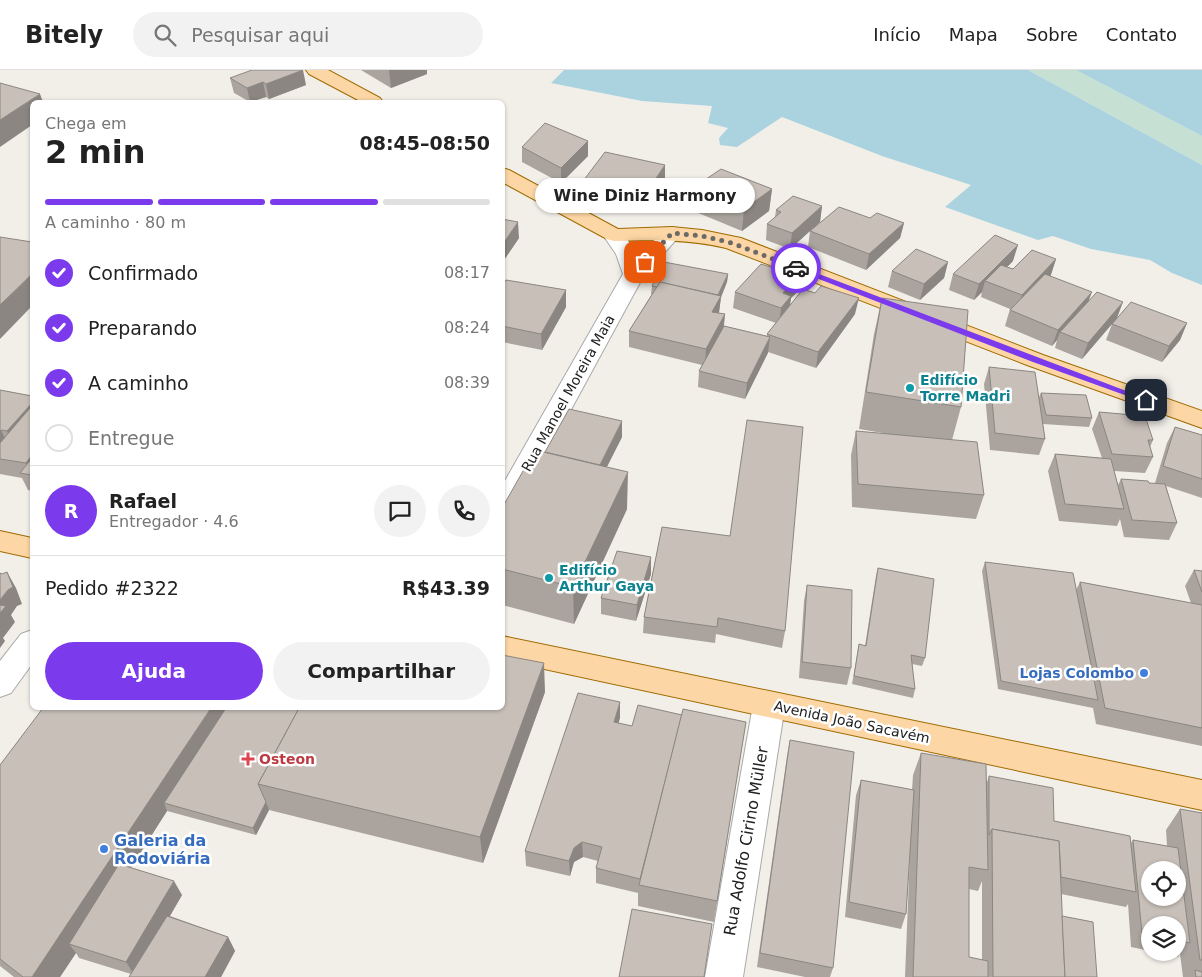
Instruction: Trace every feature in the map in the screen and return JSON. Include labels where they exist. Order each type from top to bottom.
[{"type":"main road","points":[[315,70],[370,100]]},
{"type":"main road","points":[[505,176],[614,235],[672,233],[702,236],[732,243],[1036,360],[1202,420]]},
{"type":"main road","points":[[0,541],[30,548]]},
{"type":"main road","name":"Avenida João Sacavém","points":[[505,649],[1202,796]]},
{"type":"street","name":"Rua Manoel Moreira Maia","points":[[505,506],[634,274],[672,233]]},
{"type":"street","points":[[614,235],[627,254],[634,274]]},
{"type":"street","points":[[0,684],[30,645]]},
{"type":"street","name":"Rua Adolfo Cirino Müller","points":[[724,977],[769,705]]},
{"type":"green space","points":[[1028,70],[1076,70],[1202,136],[1202,165]]},
{"type":"water","points":[[564,70],[1028,70],[1202,165],[1202,285],[1172,273],[1150,260],[1091,249],[1053,236],[1038,240],[945,207],[971,185],[882,156],[782,117],[737,147],[720,145],[719,138],[728,128],[708,123],[712,106],[642,101],[551,83]]},
{"type":"water","points":[[1076,70],[1202,70],[1202,136]]},
{"type":"building","points":[[252,70],[303,70],[266,84],[263,82],[247,88],[230,78]]},
{"type":"building","points":[[0,83],[40,94],[30,100],[0,120]]},
{"type":"building","points":[[545,123],[588,141],[561,168],[522,147]]},
{"type":"building","points":[[605,152],[665,165],[646,193],[625,191],[616,187],[583,181]]},
{"type":"building","points":[[721,169],[772,189],[744,209],[693,188]]},
{"type":"building","points":[[793,196],[822,206],[792,233],[767,224],[781,212],[776,210]]},
{"type":"building","points":[[839,207],[870,218],[877,213],[904,223],[869,254],[810,231]]},
{"type":"building","points":[[505,220],[518,222],[505,241]]},
{"type":"building","points":[[995,235],[1018,245],[979,284],[953,274]]},
{"type":"building","points":[[0,237],[30,242],[30,276],[0,305]]},
{"type":"building","points":[[916,249],[948,262],[924,284],[892,271]]},
{"type":"building","points":[[1032,250],[1056,259],[1022,295],[985,281],[1001,265],[1013,269]]},
{"type":"building","points":[[664,262],[728,274],[718,295],[660,282],[657,287],[652,286]]},
{"type":"building","points":[[761,264],[798,276],[783,293],[791,296],[781,308],[735,292]]},
{"type":"building","points":[[1045,274],[1092,292],[1058,330],[1010,310]]},
{"type":"building","points":[[506,280],[566,290],[541,334],[505,327]]},
{"type":"building","points":[[660,282],[721,296],[712,312],[725,314],[706,349],[629,331]]},
{"type":"building","points":[[821,286],[859,298],[818,352],[767,334],[803,289],[815,293]]},
{"type":"building","points":[[1097,292],[1123,302],[1088,343],[1060,332]]},
{"type":"building","points":[[882,298],[968,310],[961,407],[866,392]]},
{"type":"building","points":[[1131,302],[1187,323],[1169,346],[1112,324]]},
{"type":"building","points":[[724,326],[770,337],[747,383],[699,371]]},
{"type":"building","points":[[989,367],[1035,372],[1045,439],[995,433]]},
{"type":"building","points":[[0,390],[30,396],[30,405],[7,431],[0,431]]},
{"type":"building","points":[[1041,393],[1086,395],[1092,418],[1046,415]]},
{"type":"building","points":[[30,408],[30,458],[26,463],[0,459],[0,443]]},
{"type":"building","points":[[569,409],[622,421],[600,465],[545,452]]},
{"type":"building","points":[[1099,412],[1145,416],[1153,440],[1148,440],[1153,457],[1112,454]]},
{"type":"building","points":[[747,420],[803,427],[785,631],[718,618],[717,627],[644,617],[662,527],[730,536]]},
{"type":"building","points":[[1175,427],[1202,435],[1202,479],[1163,466]]},
{"type":"building","points":[[856,431],[977,442],[984,495],[858,484]]},
{"type":"building","name":"Edifício Arthur Gaya","points":[[535,450],[628,472],[573,587],[505,570],[505,503]]},
{"type":"building","points":[[1055,454],[1111,459],[1124,509],[1065,504]]},
{"type":"building","points":[[30,460],[30,475],[20,473]]},
{"type":"building","points":[[1121,479],[1165,484],[1177,523],[1132,520]]},
{"type":"building","points":[[617,551],[651,557],[637,605],[601,598]]},
{"type":"building","points":[[985,562],[1073,573],[1098,700],[1001,681]]},
{"type":"building","points":[[878,568],[934,579],[925,658],[911,655],[915,689],[854,676],[859,644],[866,646]]},
{"type":"building","points":[[1194,570],[1202,571],[1202,592]]},
{"type":"building","points":[[7,572],[13,587],[0,600],[0,573]]},
{"type":"building","name":"Lojas Colombo","points":[[1080,582],[1202,605],[1202,728],[1105,708]]},
{"type":"building","points":[[807,585],[852,590],[851,668],[802,662]]},
{"type":"building","points":[[0,605],[6,606],[0,613]]},
{"type":"building","points":[[505,656],[544,663],[480,837],[258,784],[298,710],[505,710]]},
{"type":"building","points":[[578,693],[620,702],[614,722],[632,726],[638,705],[682,715],[640,879],[596,868],[602,847],[582,842],[574,848],[569,861],[525,851]]},
{"type":"building","points":[[683,709],[746,722],[717,901],[639,885]]},
{"type":"building","points":[[41,710],[210,710],[32,977],[23,977],[0,959],[0,765]]},
{"type":"building","name":"Osteon","points":[[225,710],[298,710],[258,784],[266,802],[253,828],[164,803]]},
{"type":"building","points":[[790,740],[854,752],[833,968],[760,953]]},
{"type":"building","points":[[921,753],[986,764],[988,870],[969,867],[969,957],[988,961],[988,977],[913,977]]},
{"type":"building","points":[[989,776],[1053,788],[1054,821],[1130,836],[1136,892],[1061,877],[1059,841],[992,829],[989,835]]},
{"type":"building","points":[[861,780],[914,790],[906,914],[849,902]]},
{"type":"building","points":[[1180,809],[1202,813],[1202,960],[1200,960]]},
{"type":"building","points":[[992,829],[1059,841],[1065,977],[993,977]]},
{"type":"building","points":[[1133,840],[1178,848],[1180,861],[1141,861],[1141,906],[1185,906],[1190,943],[1186,942],[1186,916],[1141,916],[1141,923]]},
{"type":"building","points":[[119,864],[174,881],[126,962],[69,944]]},
{"type":"building","points":[[632,909],[712,924],[704,977],[619,977]]},
{"type":"building","points":[[167,916],[228,937],[205,977],[129,977]]},
{"type":"building","points":[[1062,916],[1093,922],[1097,977],[1065,977]]},
{"type":"building","points":[[1195,970],[1202,972],[1202,977],[1196,977]]},
{"type":"way so far","points":[[645,262],[672,233],[702,236],[732,243],[796,268]]},
{"type":"place","name":"Wine Diniz Harmony","points":[[645,262]]},
{"type":"place","name":"Edifício Torre Madri","points":[[910,388]]},
{"type":"place","name":"Edifício Arthur Gaya","points":[[549,578]]},
{"type":"place","name":"Lojas Colombo","points":[[1144,673]]},
{"type":"place","name":"Osteon","points":[[248,759]]},
{"type":"place","name":"Galeria da Rodoviária","points":[[104,849]]},
{"type":"route","points":[[796,268],[1146,400]]}]
